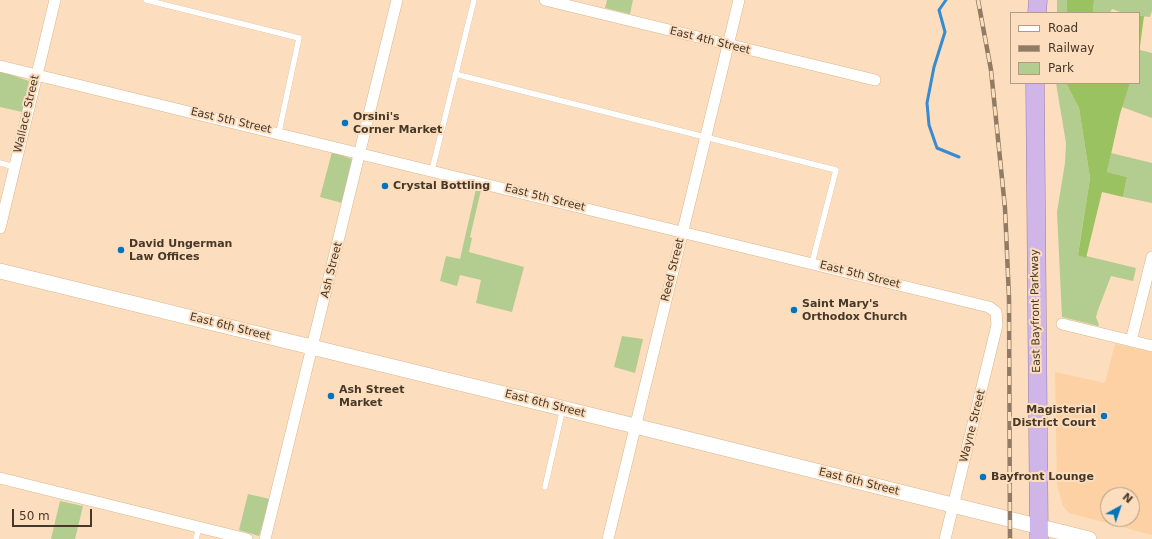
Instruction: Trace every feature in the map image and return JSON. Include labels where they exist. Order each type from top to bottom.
[{"type":"highway","points":[[1038,0],[1038,12]]},
{"type":"highway","name":"East Bayfront Parkway","points":[[1035,84],[1039,533]]},
{"type":"main road","name":"East 6th Street","points":[[0,271],[564,408],[953,506],[1039,533],[1089,539]]},
{"type":"street","name":"Wallace Street","points":[[0,228],[55,0]]},
{"type":"street","name":"Ash Street","points":[[265,539],[397,0]]},
{"type":"street","name":"East 4th Street","points":[[545,0],[875,80]]},
{"type":"street","name":"Reed Street","points":[[608,539],[739,0]]},
{"type":"street","name":"East 5th Street","points":[[0,66],[279,132],[683,233],[812,263],[989,307],[996,312]]},
{"type":"street","points":[[1131,341],[1152,257]]},
{"type":"street","name":"Wayne Street","points":[[945,539],[998,325],[996,312]]},
{"type":"street","points":[[1062,324],[1152,346]]},
{"type":"street","points":[[0,478],[247,539]]},
{"type":"lane","points":[[146,0],[299,38],[279,132]]},
{"type":"lane","points":[[432,170],[474,0]]},
{"type":"lane","points":[[455,74],[836,170],[812,263]]},
{"type":"lane","points":[[0,163],[14,167]]},
{"type":"lane","points":[[545,487],[564,408]]},
{"type":"lane","points":[[196,539],[199,527]]},
{"type":"shaded area","points":[[1115,344],[1152,352],[1152,535],[1122,527],[1140,527],[1140,487],[1100,487],[1100,521],[1069,513],[1063,506],[1057,485],[1055,372],[1105,383]]},
{"type":"green space","points":[[607,0],[633,0],[630,14],[605,8]]},
{"type":"green space","points":[[1057,0],[1067,0],[1067,12],[1057,12]]},
{"type":"green space","points":[[1067,0],[1094,0],[1093,12],[1067,12]]},
{"type":"green space","points":[[1094,0],[1152,0],[1152,11],[1150,17],[1140,16],[1140,12],[1120,12],[1112,9],[1110,12],[1093,12]]},
{"type":"green space","points":[[1140,16],[1144,16],[1140,46]]},
{"type":"green space","points":[[1140,50],[1152,53],[1152,118],[1122,107],[1130,84],[1140,84]]},
{"type":"green space","points":[[0,71],[29,81],[22,112],[0,107]]},
{"type":"green space","points":[[1056,84],[1067,84],[1079,108],[1090,178],[1078,254],[1136,268],[1133,281],[1111,276],[1096,317],[1098,326],[1062,317],[1057,212],[1065,163],[1066,143]]},
{"type":"green space","points":[[1067,84],[1130,84],[1120,114],[1107,172],[1127,177],[1123,197],[1102,192],[1086,258],[1078,255],[1090,178],[1079,108]]},
{"type":"green space","points":[[332,152],[352,159],[342,203],[320,197]]},
{"type":"green space","points":[[1111,153],[1152,163],[1152,203],[1123,197],[1127,177],[1107,172]]},
{"type":"green space","points":[[476,189],[481,190],[470,237],[472,238],[469,252],[524,267],[512,312],[476,303],[481,280],[460,275],[457,286],[440,281],[446,256],[460,259]]},
{"type":"green space","points":[[622,336],[643,339],[635,373],[614,367]]},
{"type":"green space","points":[[248,494],[270,499],[259,536],[239,530]]},
{"type":"green space","points":[[60,501],[83,506],[75,539],[51,539]]},
{"type":"waterway","points":[[946,0],[939,10],[945,32],[934,67],[927,103],[929,125],[937,148],[959,157]]},
{"type":"railway","points":[[978,0],[991,70],[1005,208],[1009,298],[1010,539]]},
{"type":"place","name":"Orsini's Corner Market","points":[[345,123]]},
{"type":"place","name":"Crystal Bottling","points":[[385,186]]},
{"type":"place","name":"David Ungerman Law Offices","points":[[121,250]]},
{"type":"place","name":"Saint Mary's Orthodox Church","points":[[794,310]]},
{"type":"place","name":"Ash Street Market","points":[[331,396]]},
{"type":"place","name":"Magisterial District Court","points":[[1104,416]]},
{"type":"place","name":"Bayfront Lounge","points":[[983,477]]}]
